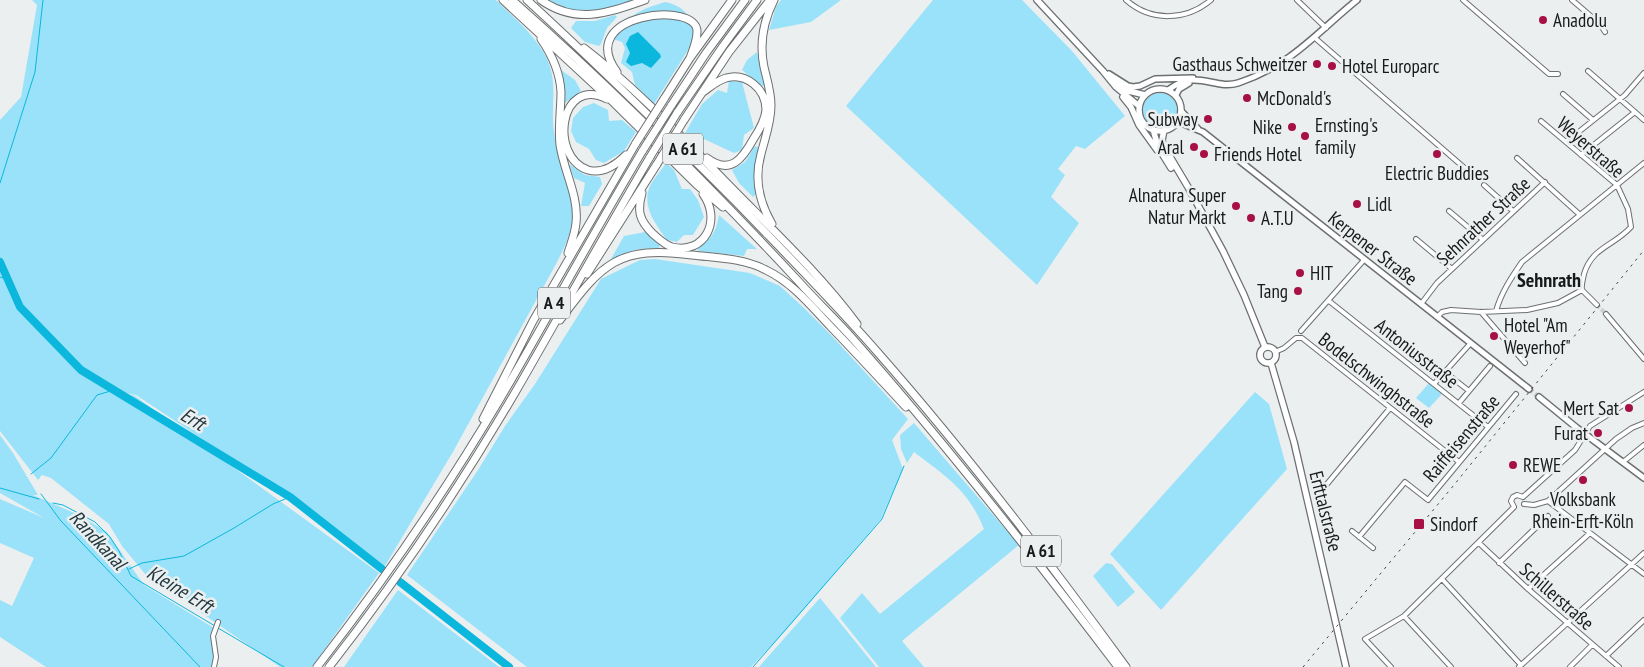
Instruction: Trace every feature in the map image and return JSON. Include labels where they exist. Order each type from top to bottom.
[{"type":"highway","points":[[502,0],[614,103],[696,184],[754,233]]},
{"type":"highway","name":"A 61","points":[[512,0],[664,142],[754,233],[852,337],[942,442],[1031,553],[1118,667]]},
{"type":"highway","name":"A 61","points":[[528,0],[651,116],[779,246],[880,354],[1010,511],[1126,667]]},
{"type":"highway","points":[[541,0],[561,11],[585,15],[609,13],[645,0]]},
{"type":"highway","points":[[465,455],[510,364],[634,146],[690,58],[732,0]]},
{"type":"highway","name":"A 4","points":[[317,667],[383,578],[465,455],[499,400],[643,150],[670,106],[744,0]]},
{"type":"highway","name":"A 4","points":[[329,667],[386,592],[444,506],[516,391],[650,157],[723,46],[757,0]]},
{"type":"highway","points":[[558,323],[684,120],[729,52],[770,0]]},
{"type":"highway","points":[[774,0],[765,19],[762,36],[762,53],[772,108],[768,132],[760,156],[758,184],[764,209],[779,235]]},
{"type":"highway","points":[[624,80],[614,68],[610,57],[608,46],[610,35],[616,24],[625,15],[653,2]]},
{"type":"highway","points":[[690,12],[696,24],[697,34],[690,58]]},
{"type":"highway","points":[[556,26],[624,80],[698,152],[821,281],[854,319],[880,354]]},
{"type":"highway","points":[[535,30],[552,56],[559,76],[561,91],[559,135],[576,210],[573,238],[561,272]]},
{"type":"highway","points":[[698,152],[711,162],[720,165],[728,165],[739,161],[745,155],[761,127],[766,111],[760,90],[744,78],[728,77],[703,92]]},
{"type":"highway","points":[[614,103],[591,94],[575,100],[569,108],[566,118],[566,148],[571,158],[578,164],[586,169],[596,171],[614,165],[634,146]]},
{"type":"highway","points":[[645,183],[639,211],[645,226],[663,242],[672,247],[685,248],[702,240],[708,232],[712,217],[709,202],[696,184]]},
{"type":"highway","points":[[546,337],[584,288],[599,273],[613,263],[634,254],[679,253],[738,261],[760,267],[782,279],[796,290],[911,413],[942,442]]},
{"type":"main road","points":[[1038,0],[1106,72],[1125,89],[1136,94],[1145,95]]},
{"type":"main road","points":[[1106,72],[1131,107],[1139,126],[1163,156],[1200,209]]},
{"type":"main road","points":[[1116,87],[1139,106]]},
{"type":"main road","points":[[1153,130],[1164,130],[1176,123],[1181,111],[1179,100],[1168,90],[1156,89],[1145,95],[1139,106],[1139,114],[1142,120],[1153,130],[1157,145],[1163,156]]},
{"type":"main road","points":[[1164,130],[1163,145],[1223,251],[1244,295],[1264,347]]},
{"type":"main road","points":[[1264,347],[1270,347],[1276,352],[1275,359],[1271,362],[1266,363],[1260,359],[1260,352],[1264,347]]},
{"type":"main road","name":"Erfttalstraße","points":[[1271,362],[1296,452],[1346,667]]},
{"type":"street","points":[[1126,0],[1146,13],[1168,16],[1192,12],[1211,0]]},
{"type":"street","points":[[1297,0],[1326,28]]},
{"type":"street","points":[[1168,90],[1182,82],[1191,80],[1228,85],[1257,76],[1288,60],[1358,0]]},
{"type":"street","points":[[1463,0],[1549,74],[1558,74]]},
{"type":"street","points":[[1572,0],[1600,24],[1605,32]]},
{"type":"street","points":[[1315,38],[1468,171]]},
{"type":"street","points":[[1588,71],[1644,120]]},
{"type":"street","points":[[1106,72],[1133,87],[1155,79],[1181,77],[1199,78],[1208,82]]},
{"type":"street","points":[[1566,142],[1625,96],[1644,73]]},
{"type":"street","points":[[1176,96],[1179,89],[1190,82],[1208,82]]},
{"type":"street","points":[[1563,94],[1593,120]]},
{"type":"street","name":"Kerpener Straße","points":[[1181,111],[1198,129],[1529,389]]},
{"type":"street","points":[[1581,155],[1635,112]]},
{"type":"street","name":"Weyerstraße","points":[[1541,121],[1617,185],[1628,209],[1631,227],[1625,234],[1593,255],[1587,263],[1582,290]]},
{"type":"street","name":"Kerpener Straße","points":[[1176,123],[1198,129]]},
{"type":"street","points":[[1517,158],[1579,214]]},
{"type":"street","points":[[1496,312],[1499,299],[1522,262],[1644,163]]},
{"type":"street","name":"Sehnrather Straße","points":[[1421,304],[1437,283],[1545,182]]},
{"type":"street","points":[[1484,185],[1512,211]]},
{"type":"street","points":[[1449,212],[1482,239]]},
{"type":"street","points":[[1416,239],[1452,269]]},
{"type":"street","points":[[1301,331],[1364,260]]},
{"type":"street","points":[[1437,317],[1442,312],[1451,310],[1496,312],[1527,310],[1558,303],[1582,290],[1597,305]]},
{"type":"street","name":"Antoniusstraße","points":[[1329,301],[1488,427]]},
{"type":"street","points":[[1481,312],[1525,363]]},
{"type":"street","points":[[1606,314],[1644,359]]},
{"type":"street","name":"Bodelschwinghstraße","points":[[1276,352],[1296,338],[1301,337],[1459,462]]},
{"type":"street","points":[[1434,384],[1468,345]]},
{"type":"street","points":[[1459,403],[1490,366]]},
{"type":"street","points":[[1445,372],[1469,391]]},
{"type":"street","points":[[1523,497],[1576,450],[1588,428],[1644,392]]},
{"type":"street","name":"Raiffeisenstraße","points":[[1359,538],[1405,482],[1428,500],[1516,394]]},
{"type":"street","points":[[1539,397],[1644,478]]},
{"type":"street","points":[[1327,484],[1390,408]]},
{"type":"street","points":[[1524,504],[1534,506],[1548,501],[1606,448],[1632,428],[1644,423]]},
{"type":"street","points":[[1623,462],[1644,445]]},
{"type":"street","points":[[1391,667],[1365,639],[1404,616],[1480,543],[1513,506],[1512,499],[1517,495],[1523,497]]},
{"type":"street","points":[[1523,497],[1524,504]]},
{"type":"street","points":[[1548,501],[1644,574]]},
{"type":"street","points":[[1513,506],[1520,508],[1524,504]]},
{"type":"street","points":[[1499,563],[1548,516]]},
{"type":"street","points":[[1352,531],[1373,548]]},
{"type":"street","points":[[1528,589],[1590,533]]},
{"type":"street","name":"Schillerstraße","points":[[1480,543],[1528,589],[1619,667]]},
{"type":"street","points":[[1442,579],[1520,666],[1644,553]]},
{"type":"street","points":[[1404,616],[1452,667]]},
{"type":"street","points":[[1606,656],[1644,620]]},
{"type":"street","points":[[214,667],[216,657],[214,631],[218,623]]},
{"type":"street","points":[[1570,667],[1592,645]]},
{"type":"shaded area","points":[[32,0],[496,0],[530,34],[546,57],[552,76],[553,122],[556,142],[572,204],[573,221],[570,234],[556,264],[454,450],[385,566],[290,497],[136,395],[124,393],[135,396],[379,573],[312,667],[280,667],[187,603],[187,599],[150,580],[122,546],[109,524],[51,478],[42,475],[38,480],[0,431],[0,120],[21,97],[37,5]]},
{"type":"shaded area","points":[[545,0],[639,0],[597,13],[564,10]]},
{"type":"shaded area","points":[[781,0],[841,0],[811,22],[769,30],[776,7]]},
{"type":"shaded area","points":[[933,0],[1022,0],[1072,51],[1125,116],[1085,149],[1076,146],[1058,169],[1065,175],[1051,197],[1079,223],[1037,285],[846,106]]},
{"type":"shaded area","points":[[665,2],[678,7],[687,14],[695,39],[654,104],[635,85],[632,72],[621,63],[625,48],[622,42],[613,39],[623,24],[634,14]]},
{"type":"shaded area","points":[[615,15],[617,17],[607,28],[599,46],[585,42],[571,28],[576,21],[595,21]]},
{"type":"shaded area","points":[[638,32],[660,54],[661,57],[651,68],[642,63],[631,66],[626,62],[630,53],[626,44],[630,36]]},
{"type":"shaded area","points":[[757,52],[765,84],[762,87],[742,70],[747,60]]},
{"type":"shaded area","points":[[561,70],[575,80],[581,91],[565,103]]},
{"type":"shaded area","points":[[729,81],[742,82],[754,128],[744,135],[742,150],[734,153],[704,139],[685,133],[702,104],[718,90],[727,93]]},
{"type":"shaded area","points":[[1160,93],[1172,98],[1177,110],[1172,122],[1160,127],[1148,122],[1143,110],[1148,98]]},
{"type":"shaded area","points":[[594,103],[608,110],[609,121],[622,120],[636,132],[624,151],[604,163],[596,160],[589,149],[576,142],[571,131],[573,118],[583,107]]},
{"type":"shaded area","points":[[755,146],[759,148],[754,176],[756,194],[753,197],[739,183],[732,170],[745,162]]},
{"type":"shaded area","points":[[666,163],[674,170],[682,189],[690,189],[698,200],[704,217],[693,235],[684,235],[677,242],[667,240],[654,222],[647,201],[653,180]]},
{"type":"shaded area","points":[[569,164],[585,175],[600,177],[602,184],[589,206],[581,206],[585,183],[574,178]]},
{"type":"shaded area","points":[[719,215],[757,249],[747,249],[744,256],[698,251],[698,248],[713,234]]},
{"type":"shaded area","points":[[645,232],[660,245],[659,248],[638,249],[611,259],[624,236]]},
{"type":"shaded area","points":[[655,259],[750,273],[780,286],[831,335],[908,419],[892,440],[903,469],[881,519],[788,628],[751,667],[527,667],[407,575],[478,470],[505,426],[535,384],[601,279],[640,260]]},
{"type":"shaded area","points":[[1429,383],[1442,394],[1429,408],[1416,398]]},
{"type":"shaded area","points":[[1255,392],[1269,404],[1287,469],[1161,610],[1110,554]]},
{"type":"shaded area","points":[[914,423],[1019,545],[902,641],[924,667],[879,667],[840,618],[862,593],[880,614],[984,529],[971,504],[946,477],[914,452],[907,463],[901,449],[900,435]]},
{"type":"shaded area","points":[[0,435],[38,495],[33,495],[79,515],[107,532],[144,585],[214,628],[213,667],[46,667],[0,637],[0,600],[12,606],[34,558],[0,543],[0,499],[44,518],[0,493]]},
{"type":"shaded area","points":[[1106,563],[1112,564],[1135,592],[1118,607],[1093,576]]},
{"type":"shaded area","points":[[398,590],[499,667],[344,667]]},
{"type":"shaded area","points":[[820,598],[876,667],[759,667]]},
{"type":"waterway","points":[[0,183],[35,72],[43,0]]},
{"type":"waterway","name":"Erft","points":[[0,262],[20,307],[81,370],[290,497],[382,569]]},
{"type":"waterway","name":"Erft","points":[[0,277],[7,279]]},
{"type":"waterway","points":[[31,474],[51,458],[97,395],[114,390]]},
{"type":"waterway","points":[[753,667],[882,519],[904,466]]},
{"type":"waterway","name":"Kleine Erft","points":[[0,488],[39,499]]},
{"type":"waterway","name":"Randkanal","points":[[41,494],[61,521],[200,667]]},
{"type":"waterway","points":[[129,569],[142,563],[184,556],[273,504],[290,497]]},
{"type":"waterway","name":"Kleine Erft","points":[[53,503],[63,505],[95,522],[110,537],[131,576],[215,626]]},
{"type":"waterway","name":"Erft","points":[[400,582],[509,667]]},
{"type":"waterway","name":"Kleine Erft","points":[[218,628],[284,667]]},
{"type":"tunnel","points":[[1597,305],[1606,314]]},
{"type":"tunnel","points":[[1529,389],[1539,397]]},
{"type":"railway","points":[[1303,667],[1454,485],[1644,250]]},
{"type":"place","name":"Anadolu","points":[[1543,20]]},
{"type":"place","name":"Gasthaus Schweitzer","points":[[1317,64]]},
{"type":"place","name":"Hotel Europarc","points":[[1332,66]]},
{"type":"place","name":"McDonald's","points":[[1247,98]]},
{"type":"place","name":"Subway","points":[[1208,119]]},
{"type":"place","name":"Nike","points":[[1292,127]]},
{"type":"place","name":"Ernsting's family","points":[[1305,136]]},
{"type":"place","name":"Aral","points":[[1194,147]]},
{"type":"place","name":"Friends Hotel","points":[[1204,154]]},
{"type":"place","name":"Electric Buddies","points":[[1437,154]]},
{"type":"place","name":"Lidl","points":[[1357,204]]},
{"type":"place","name":"Alnatura Super Natur Markt","points":[[1236,206]]},
{"type":"place","name":"A.T.U","points":[[1251,218]]},
{"type":"place","name":"HIT","points":[[1300,273]]},
{"type":"place","name":"Tang","points":[[1298,291]]},
{"type":"place","name":"Hotel \"Am Weyerhof\"","points":[[1494,336]]},
{"type":"place","name":"Mert Sat","points":[[1629,408]]},
{"type":"place","name":"Furat","points":[[1598,433]]},
{"type":"place","name":"REWE","points":[[1513,465]]},
{"type":"place","name":"Volksbank Rhein-Erft-Köln","points":[[1583,480]]},
{"type":"place","name":"Sindorf","points":[[1419,524]]},
{"type":"district","name":"Sehnrath","points":[[1549,280]]}]
